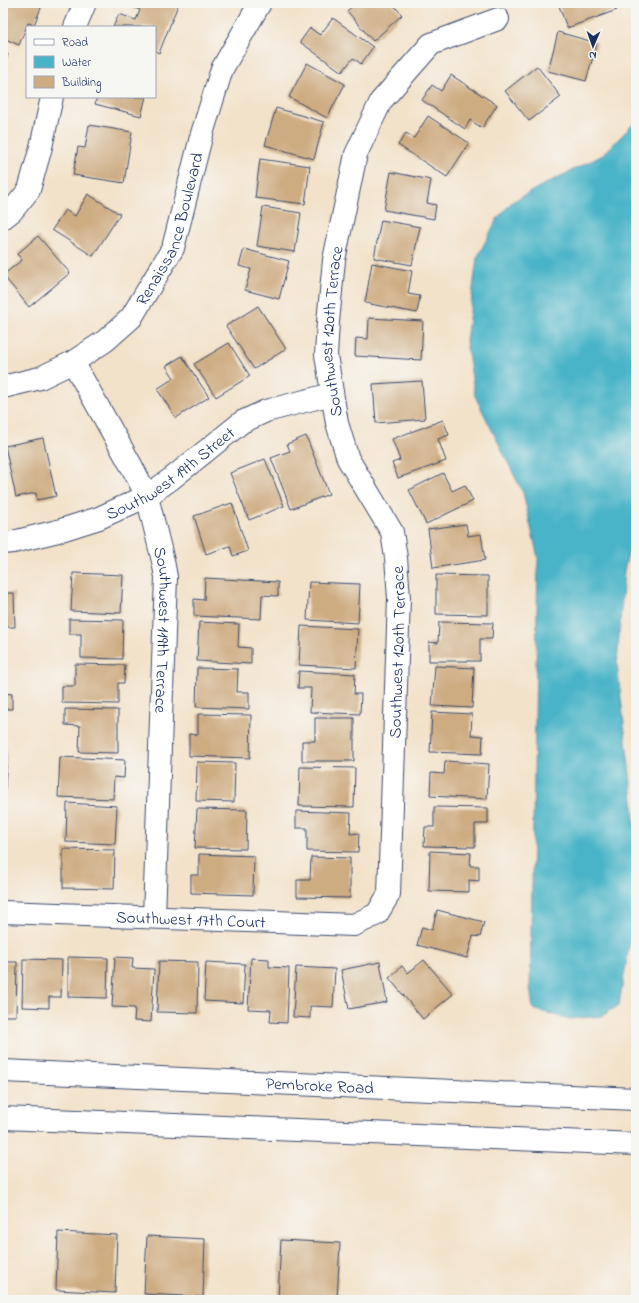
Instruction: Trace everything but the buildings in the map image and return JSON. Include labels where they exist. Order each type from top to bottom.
[{"type":"street","points":[[75,26],[85,3]]},
{"type":"street","name":"Renaissance Boulevard","points":[[3,387],[40,378],[73,362],[104,341],[131,318],[173,248],[202,137],[222,69],[260,3]]},
{"type":"street","name":"Southwest 120th Terrace","points":[[377,914],[389,894],[399,598],[392,532],[348,458],[337,423],[326,355],[334,260],[356,154],[381,101],[431,44],[498,19]]},
{"type":"street","points":[[3,218],[12,211],[29,190],[52,98]]},
{"type":"street","name":"Southwest 119th Terrace","points":[[73,362],[146,496],[166,577],[154,918]]},
{"type":"street","name":"Southwest 19th Street","points":[[3,542],[13,542],[58,531],[99,518],[146,496],[171,479],[242,422],[266,411],[332,394]]},
{"type":"street","name":"Southwest 17th Court","points":[[3,912],[354,925],[377,914]]},
{"type":"street","name":"Pembroke Road","points":[[3,1071],[636,1099]]},
{"type":"street","points":[[3,1118],[636,1144]]},
{"type":"water","points":[[636,121],[636,519],[624,571],[617,664],[633,800],[636,882],[629,946],[619,1005],[602,1016],[569,1019],[533,1009],[530,987],[538,558],[523,493],[475,396],[466,341],[477,258],[497,219],[512,202],[603,155]]}]
